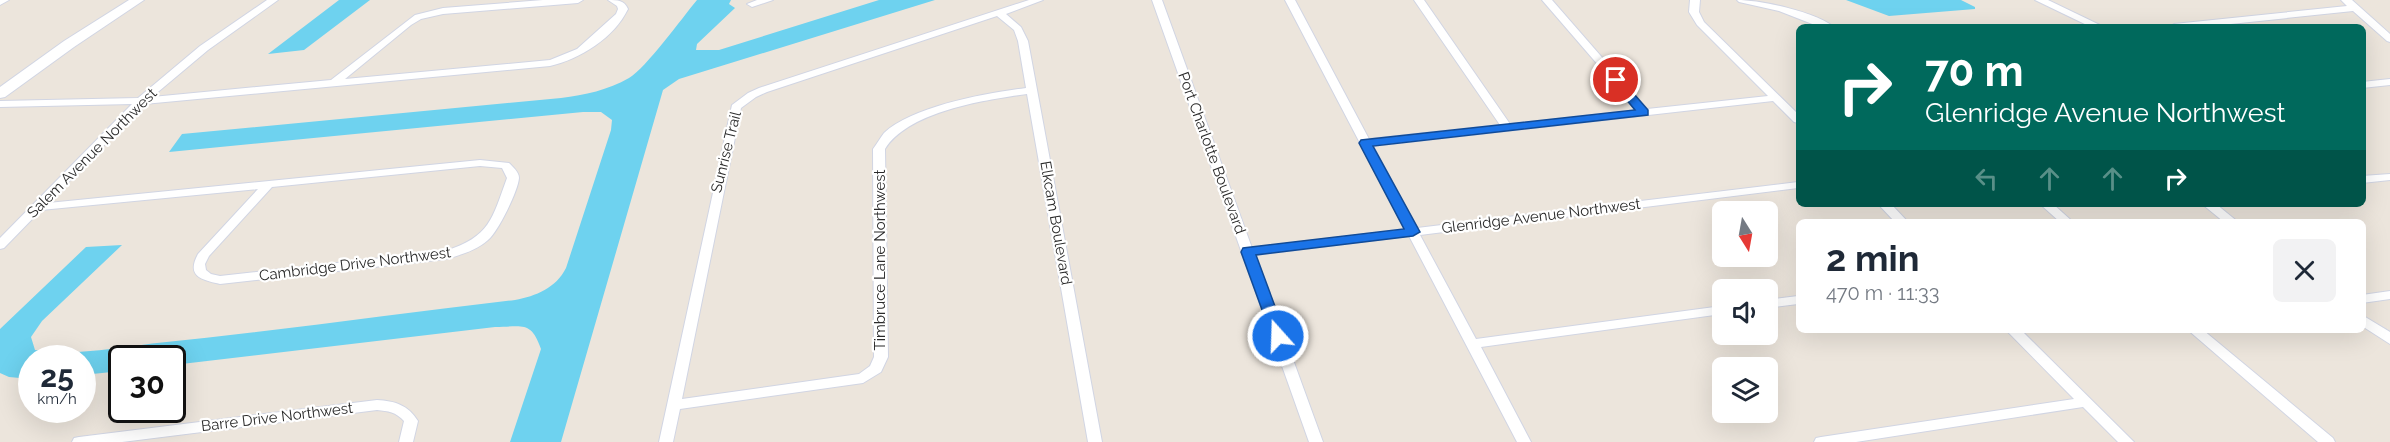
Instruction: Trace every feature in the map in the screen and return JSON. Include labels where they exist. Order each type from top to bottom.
[{"type":"street","points":[[0,2],[4,0]]},
{"type":"street","points":[[0,94],[69,44],[138,0]]},
{"type":"street","name":"Salem Avenue Northwest","points":[[0,245],[141,100],[204,48],[273,0]]},
{"type":"street","points":[[334,83],[408,23],[418,18],[443,11],[578,0]]},
{"type":"street","points":[[0,104],[141,100],[563,61],[585,51],[620,15],[623,9],[621,4],[613,0]]},
{"type":"street","points":[[752,4],[768,0]]},
{"type":"street","name":"Sunrise Trail","points":[[666,442],[736,107],[742,100],[763,90],[1038,0]]},
{"type":"street","name":"Port Charlotte Boulevard","points":[[1157,0],[1316,442]]},
{"type":"street","points":[[1290,0],[1524,442]]},
{"type":"street","points":[[1419,0],[1507,127]]},
{"type":"street","points":[[1547,0],[1644,112]]},
{"type":"street","points":[[1695,0],[1694,12],[1700,23],[1796,118]]},
{"type":"street","points":[[1742,0],[1788,11],[1821,24]]},
{"type":"street","points":[[2040,0],[2092,24]]},
{"type":"street","points":[[2346,0],[2390,39]]},
{"type":"street","points":[[2203,24],[2355,8]]},
{"type":"street","name":"Elkcam Boulevard","points":[[999,13],[1013,24],[1021,35],[1095,442]]},
{"type":"street","points":[[2366,85],[2390,82]]},
{"type":"street","name":"Timbruce Lane Northwest","points":[[673,405],[863,378],[876,369],[880,357],[879,149],[881,142],[896,128],[962,103],[987,96],[1032,90]]},
{"type":"street","points":[[1366,143],[1776,98]]},
{"type":"street","name":"Cambridge Drive Northwest","points":[[39,207],[269,184],[480,163],[505,165],[511,171],[513,178],[495,226],[489,235],[462,251],[446,255],[220,280],[207,277],[200,271],[199,264],[204,254],[269,184]]},
{"type":"street","points":[[2366,180],[2390,177]]},
{"type":"street","name":"Glenridge Avenue Northwest","points":[[1248,252],[1796,185]]},
{"type":"street","points":[[1887,207],[1899,219]]},
{"type":"street","points":[[2050,207],[2064,219]]},
{"type":"street","points":[[2212,207],[2228,219]]},
{"type":"street","points":[[2366,298],[2390,295]]},
{"type":"street","points":[[1778,303],[1796,300]]},
{"type":"street","points":[[1472,344],[1712,311]]},
{"type":"street","points":[[2366,322],[2390,339]]},
{"type":"street","points":[[2016,333],[2127,442]]},
{"type":"street","points":[[2199,333],[2328,442]]},
{"type":"street","points":[[1821,442],[2086,402]]},
{"type":"street","name":"Barre Drive Northwest","points":[[79,442],[377,405],[394,406],[405,412],[411,421],[406,442]]},
{"type":"water","points":[[339,0],[370,0],[304,50],[268,54]]},
{"type":"water","points":[[697,0],[731,0],[729,4],[735,8],[697,44],[696,50],[719,50],[879,0],[935,0],[679,79],[663,90],[561,442],[510,442],[541,349],[533,333],[524,327],[495,327],[186,363],[186,345],[142,345],[515,300],[545,290],[557,281],[566,268],[611,130],[612,120],[601,112],[583,112],[169,152],[182,134],[579,95],[613,86],[629,78],[654,54]]},
{"type":"water","points":[[1846,0],[1961,0],[1975,9],[1889,16]]},
{"type":"water","points":[[122,245],[42,321],[31,337],[33,345],[18,345],[18,378],[0,373],[0,329],[86,247]]},
{"type":"water","points":[[108,349],[108,372],[96,374],[96,351]]},
{"type":"route","points":[[1278,336],[1248,252],[1413,232],[1366,143],[1644,112],[1616,80]]}]
